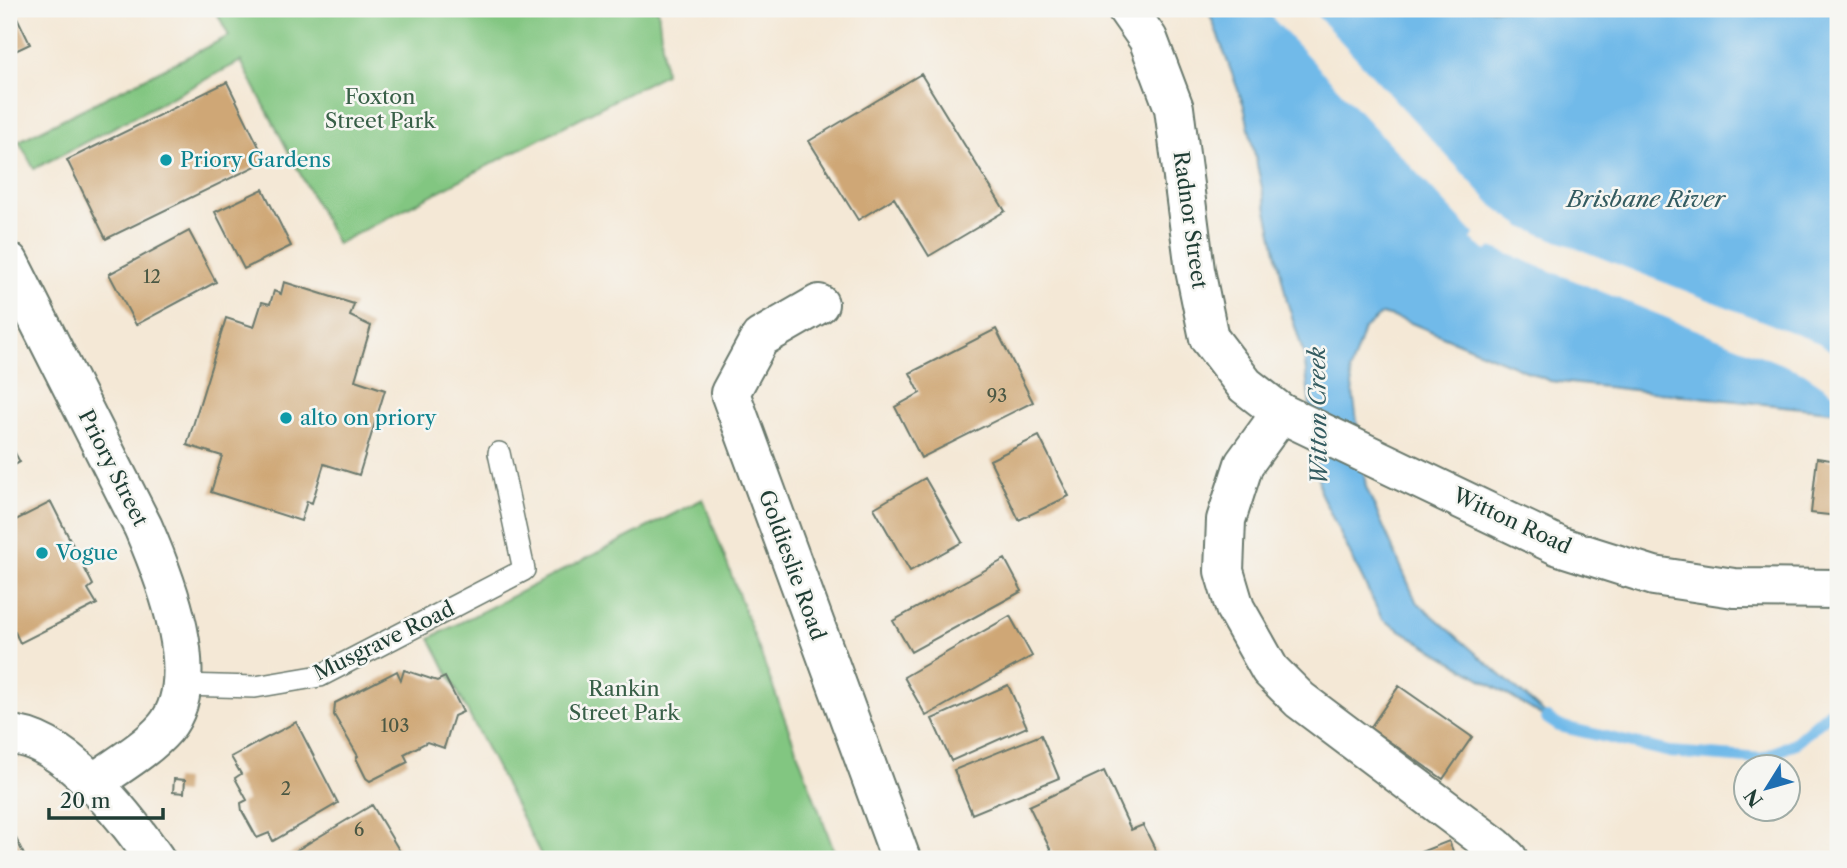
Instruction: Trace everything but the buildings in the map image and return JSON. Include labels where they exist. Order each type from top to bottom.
[{"type":"street","name":"Radnor Street","points":[[1127,9],[1148,39],[1174,108],[1195,270],[1209,338],[1245,385],[1282,413]]},
{"type":"street","name":"Priory Street","points":[[9,262],[128,494],[158,561],[177,625],[182,685]]},
{"type":"street","name":"Goldieslie Road","points":[[819,304],[760,338],[730,393],[901,859]]},
{"type":"street","name":"Witton Road","points":[[1282,413],[1559,547],[1654,576],[1734,588],[1838,589]]},
{"type":"street","points":[[1282,413],[1244,464],[1226,520],[1224,570],[1235,608],[1270,670],[1300,700],[1508,859]]},
{"type":"street","points":[[92,784],[163,730],[173,716],[182,685]]},
{"type":"street","points":[[9,735],[32,738],[73,766],[92,784],[155,859]]},
{"type":"lane","name":"Musgrave Road","points":[[182,685],[255,687],[320,676],[524,570],[499,453]]},
{"type":"green space","name":"Foxton Street Park","points":[[215,9],[658,9],[665,74],[337,244],[241,61],[34,169],[19,141],[229,36]]},
{"type":"green space","name":"Rankin Street Park","points":[[703,499],[837,859],[543,859],[430,638]]},
{"type":"water","name":"Brisbane River","points":[[1208,9],[1838,9],[1838,412],[1550,381],[1404,320],[1382,314],[1364,329],[1350,371],[1366,487],[1416,601],[1559,726],[1382,619],[1320,492],[1304,355],[1287,301],[1244,106]]},
{"type":"pier","points":[[1264,9],[1311,9],[1493,206],[1522,227],[1819,343],[1838,356],[1838,396],[1804,373],[1491,247],[1487,251],[1471,240],[1474,234]]},
{"type":"waterway","name":"Witton Creek","points":[[1547,718],[1559,726],[1670,752],[1762,759],[1795,743],[1838,705]]},
{"type":"place","name":"Priory Gardens","points":[[166,160]]},
{"type":"place","name":"alto on priory","points":[[286,418]]},
{"type":"place","name":"Vogue","points":[[42,553]]}]
